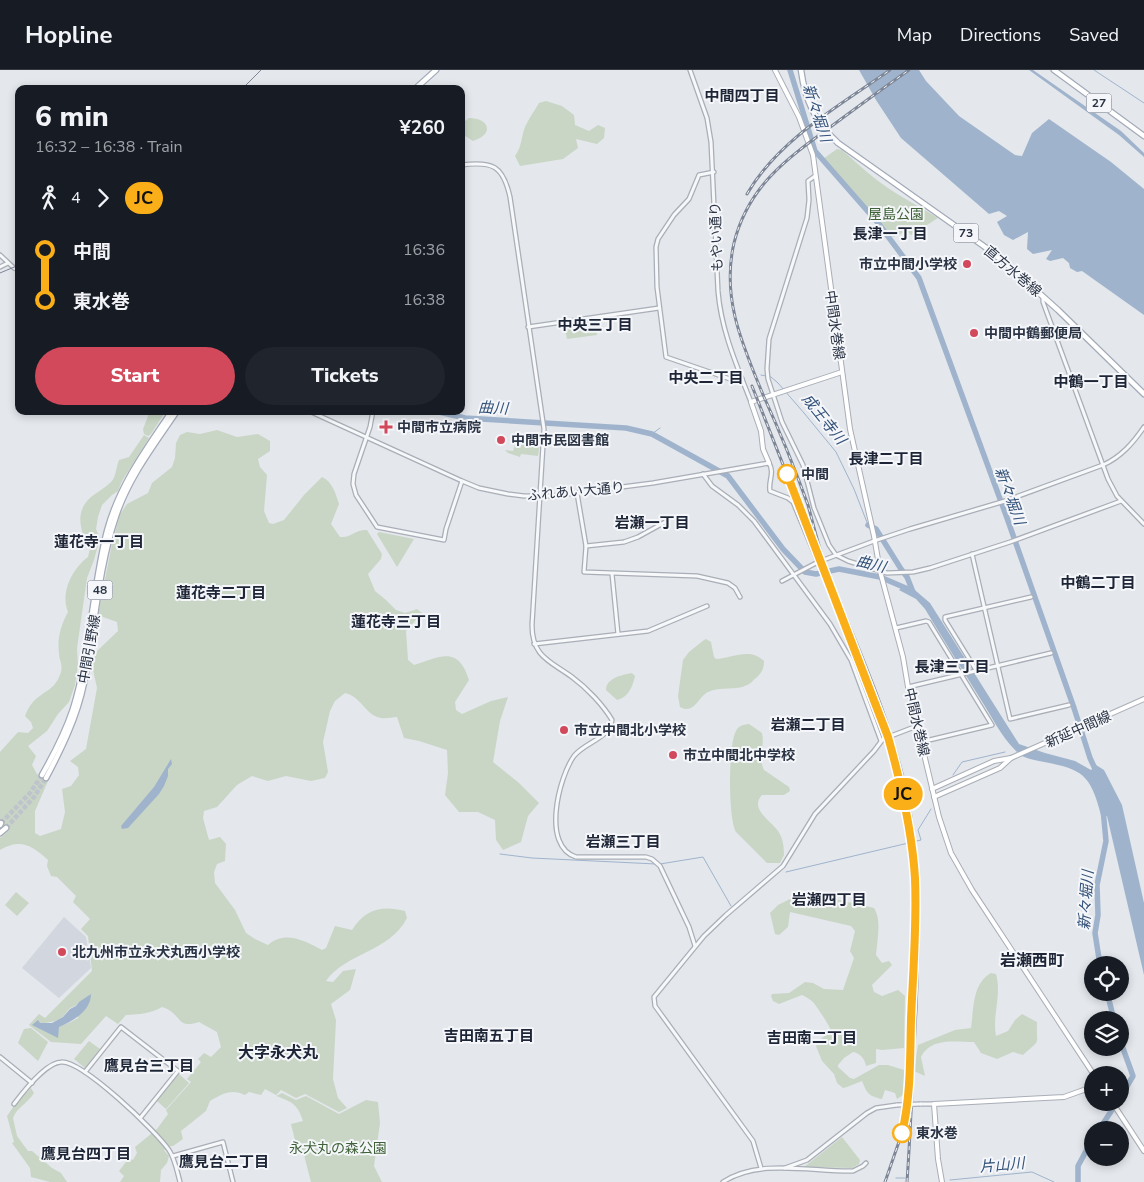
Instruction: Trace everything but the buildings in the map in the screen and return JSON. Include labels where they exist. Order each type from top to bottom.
[{"type":"main road","points":[[419,85],[436,70]]},
{"type":"main road","name":"中間水巻線","points":[[775,70],[799,117],[811,148],[850,429],[884,588],[896,628],[917,726],[946,840],[957,865],[972,890],[1088,1066]]},
{"type":"main road","name":"直方水巻線","points":[[801,70],[808,102],[815,117],[828,133],[897,186],[985,247],[1044,296],[1144,394]]},
{"type":"main road","name":"27","points":[[1054,70],[1144,136]]},
{"type":"main road","points":[[768,464],[763,449],[761,432],[751,402],[842,372]]},
{"type":"main road","name":"中間引野線","points":[[169,415],[135,466],[113,513],[104,548],[76,697],[44,776],[64,743],[80,700],[107,549],[116,516],[138,469],[174,415]]},
{"type":"main road","name":"新延中間線","points":[[932,789],[994,761],[1011,758],[1144,699]]},
{"type":"main road","name":"新延中間線","points":[[934,797],[1000,768],[1011,758]]},
{"type":"main road","points":[[0,833],[6,828]]},
{"type":"main road","points":[[942,1182],[938,1159],[934,1104],[1064,1097],[1084,1090]]},
{"type":"main road","points":[[1118,1111],[1144,1151]]},
{"type":"street","name":"もやい通り","points":[[690,70],[707,118],[711,142],[714,172],[719,303],[728,344],[751,402]]},
{"type":"street","points":[[465,165],[481,163],[491,165],[499,170],[506,182],[544,428],[532,625],[534,644],[549,662],[586,689],[612,720],[612,726],[608,732],[581,749],[568,766],[563,779],[555,820],[558,840],[568,853],[576,857],[646,857],[655,860],[660,866],[689,927],[695,946]]},
{"type":"street","points":[[714,172],[699,174],[689,199],[674,215],[658,239],[656,246],[656,272],[659,308],[666,357],[730,379],[742,379]]},
{"type":"street","points":[[815,176],[808,181],[809,200],[807,218],[769,339],[767,370],[786,431],[804,465],[814,508],[829,545],[836,555],[881,573],[913,572],[1017,540],[1121,501]]},
{"type":"street","points":[[0,255],[15,267]]},
{"type":"street","points":[[0,267],[8,263]]},
{"type":"street","points":[[1044,296],[1043,302],[1111,486],[1121,501],[1144,524]]},
{"type":"street","points":[[528,327],[659,308]]},
{"type":"street","name":"ふれあい大通り","points":[[318,415],[462,481],[479,488],[508,494],[541,496],[577,493],[653,483],[768,464]]},
{"type":"street","points":[[372,415],[367,437],[354,474],[353,484],[356,495],[377,527],[444,540],[462,481]]},
{"type":"street","points":[[782,581],[816,563],[874,541],[1004,502],[1103,466],[1128,449],[1144,427]]},
{"type":"street","points":[[768,464],[772,471],[770,491],[793,502],[816,563]]},
{"type":"street","points":[[703,474],[712,486],[738,505],[754,521],[830,624],[851,660],[881,741]]},
{"type":"street","points":[[577,493],[586,546],[584,572],[702,576],[728,583],[740,597]]},
{"type":"street","points":[[586,546],[624,542],[638,537],[667,521]]},
{"type":"street","points":[[972,554],[1010,719],[1069,705]]},
{"type":"street","points":[[612,574],[618,634]]},
{"type":"street","points":[[975,670],[945,618],[1031,597]]},
{"type":"street","points":[[534,644],[648,631],[707,606]]},
{"type":"street","points":[[896,628],[926,621],[929,622],[992,725],[921,742]]},
{"type":"street","points":[[908,687],[1051,653]]},
{"type":"street","points":[[761,1168],[756,1148],[749,1134],[654,1003],[654,997],[695,946],[726,914],[784,866],[815,814],[874,751],[881,741],[917,726]]},
{"type":"street","points":[[85,1072],[121,1027],[178,1071],[141,1118]]},
{"type":"street","points":[[0,1056],[32,1084]]},
{"type":"street","points":[[14,1104],[49,1066],[56,1063],[70,1063],[85,1072],[141,1118],[173,1156],[180,1182]]},
{"type":"street","points":[[780,1169],[795,1166],[806,1160],[876,1108],[934,1104]]},
{"type":"street","points":[[173,1156],[222,1142],[233,1182]]},
{"type":"street","points":[[723,1182],[743,1172],[761,1168],[853,1171],[866,1163]]},
{"type":"shaded area","name":"北九州市立永犬丸西小学校","points":[[64,917],[86,937],[91,968],[59,998],[22,968]]},
{"type":"green space","points":[[546,101],[562,106],[574,115],[575,125],[589,131],[598,125],[605,128],[604,138],[597,144],[576,139],[578,148],[563,159],[520,166],[515,156],[525,127],[539,103]]},
{"type":"green space","points":[[469,118],[481,121],[485,123],[487,131],[480,138],[473,141],[465,136],[465,121]]},
{"type":"green space","name":"屋島公園","points":[[837,149],[842,150],[887,187],[938,218],[911,235],[907,231],[893,237],[858,201],[823,159]]},
{"type":"green space","points":[[595,319],[597,335],[567,339],[564,324]]},
{"type":"green space","points":[[148,415],[163,415],[151,434],[148,436],[144,434],[143,429]]},
{"type":"green space","points":[[217,430],[237,437],[258,434],[270,441],[270,451],[258,459],[260,467],[267,475],[264,511],[269,523],[273,524],[284,520],[304,495],[322,477],[331,485],[339,504],[331,524],[340,537],[367,530],[382,554],[381,559],[368,574],[375,591],[396,610],[405,613],[417,609],[422,613],[406,631],[408,660],[414,665],[447,656],[459,662],[465,669],[469,680],[455,702],[456,710],[462,714],[491,701],[508,697],[500,721],[493,762],[519,783],[539,803],[528,816],[521,842],[503,850],[496,840],[495,820],[478,812],[459,812],[445,795],[448,773],[447,750],[404,738],[397,717],[383,718],[376,716],[367,710],[356,698],[345,693],[335,701],[330,711],[323,742],[328,772],[325,778],[311,781],[286,776],[268,781],[252,776],[237,785],[217,807],[204,811],[203,818],[209,840],[220,837],[226,844],[225,861],[217,864],[214,872],[215,883],[235,910],[246,933],[255,939],[268,945],[281,938],[295,938],[322,950],[326,948],[335,926],[352,930],[363,917],[375,910],[389,908],[405,911],[407,918],[390,938],[344,964],[326,981],[333,982],[343,971],[356,969],[350,990],[331,1004],[336,1020],[333,1079],[338,1098],[347,1108],[339,1112],[305,1094],[296,1098],[281,1090],[276,1095],[265,1089],[261,1095],[249,1092],[245,1095],[236,1092],[227,1093],[210,1101],[206,1111],[181,1131],[183,1139],[164,1150],[169,1156],[167,1163],[161,1170],[160,1182],[120,1182],[124,1176],[119,1171],[129,1158],[133,1160],[137,1153],[135,1147],[157,1129],[168,1114],[166,1110],[191,1082],[187,1079],[201,1062],[198,1059],[204,1053],[211,1057],[221,1047],[217,1032],[199,1022],[186,1024],[162,1007],[140,1014],[126,1015],[118,1024],[106,1016],[81,1044],[51,1042],[29,1025],[39,1014],[45,1018],[92,971],[88,936],[81,929],[90,919],[73,902],[76,896],[57,877],[51,876],[47,866],[48,860],[37,850],[26,845],[14,844],[0,850],[0,838],[9,830],[0,820],[0,752],[18,732],[28,733],[33,728],[31,722],[25,716],[28,709],[59,678],[62,667],[59,655],[59,637],[68,612],[66,605],[67,589],[77,568],[88,557],[90,548],[81,528],[82,509],[91,497],[111,482],[119,460],[129,457],[144,435],[149,438],[122,481],[118,491],[102,505],[98,517],[96,529],[100,538],[87,578],[77,648],[78,665],[75,685],[69,702],[58,714],[47,731],[28,746],[36,756],[32,765],[37,774],[48,781],[35,811],[35,833],[40,836],[61,829],[65,812],[62,789],[71,786],[79,775],[78,767],[70,761],[86,749],[97,688],[92,665],[96,652],[118,631],[117,622],[103,617],[97,619],[120,514],[127,504],[148,493],[152,483],[172,467],[176,443],[180,435],[187,432],[200,434]],"holes":[[[79,1002],[78,1018],[66,1024],[56,1026],[33,1025],[58,1020]]]},
{"type":"green space","points":[[519,437],[538,440],[540,443],[538,456],[521,454],[520,457],[505,450],[513,451],[515,445],[512,441]]},
{"type":"green space","points":[[379,532],[414,539],[397,567],[377,534]]},
{"type":"green space","points":[[706,639],[711,642],[716,659],[741,654],[753,655],[764,661],[763,668],[751,683],[738,688],[713,690],[704,694],[692,707],[685,709],[680,707],[678,696],[683,660],[689,652]]},
{"type":"green space","points":[[632,673],[635,676],[633,684],[621,699],[617,700],[606,690],[612,680]]},
{"type":"green space","points":[[749,724],[762,733],[762,766],[764,770],[789,787],[790,791],[784,795],[762,795],[758,805],[762,814],[778,831],[782,840],[784,855],[780,863],[767,863],[736,832],[733,824],[730,798],[731,750],[737,729]]},
{"type":"green space","points":[[16,892],[29,903],[17,916],[5,905]]},
{"type":"green space","points":[[804,892],[874,908],[878,918],[876,955],[882,963],[889,961],[892,965],[872,985],[874,992],[882,996],[898,990],[905,996],[904,1048],[876,1049],[876,1063],[866,1066],[862,1057],[853,1052],[844,1058],[838,1067],[850,1078],[854,1079],[879,1065],[888,1065],[904,1070],[903,1095],[897,1099],[895,1093],[885,1090],[882,1099],[874,1097],[867,1091],[862,1081],[843,1088],[837,1083],[834,1074],[822,1061],[816,1046],[831,1031],[813,1002],[802,995],[779,1004],[773,1001],[772,994],[789,993],[805,982],[813,983],[824,989],[843,990],[854,958],[850,951],[855,931],[851,926],[790,912],[788,927],[779,935],[775,934],[770,913],[778,905]]},
{"type":"green space","points":[[991,973],[996,974],[998,982],[995,1020],[996,1036],[1008,1031],[1015,1020],[1022,1014],[1037,1022],[1036,1044],[1023,1055],[1013,1052],[997,1059],[981,1053],[974,1042],[952,1041],[937,1043],[925,1051],[921,1057],[925,1076],[914,1071],[918,1045],[955,1030],[971,1028],[977,990],[980,983]]},
{"type":"green space","points":[[31,1028],[48,1042],[38,1061],[18,1043],[24,1029]]},
{"type":"green space","points":[[89,1041],[100,1049],[85,1068],[74,1059]]},
{"type":"green space","points":[[179,1074],[189,1083],[166,1109],[157,1101]]},
{"type":"green space","points":[[31,1088],[34,1093],[13,1118],[17,1136],[28,1151],[32,1151],[61,1173],[67,1182],[50,1182],[31,1177],[30,1168],[12,1143],[14,1142],[7,1116],[16,1103]]},
{"type":"green space","name":"永犬丸の森公園","points":[[282,1093],[296,1100],[306,1096],[339,1114],[366,1100],[378,1102],[380,1123],[374,1166],[382,1182],[311,1182],[304,1155],[298,1152],[291,1124],[303,1121],[294,1105],[276,1096]]},
{"type":"green space","points":[[842,1137],[860,1160],[859,1164],[852,1168],[804,1167]]},
{"type":"water","points":[[859,70],[919,70],[926,81],[959,116],[1015,155],[1022,156],[1032,133],[1049,119],[1111,162],[1144,189],[1144,315],[1082,271],[1077,272],[1070,268],[1069,263],[1063,258],[1050,261],[1046,259],[1052,250],[1033,254],[1027,249],[1028,232],[1013,240],[1004,235],[997,222],[1007,216],[999,211],[989,214],[901,138]]},
{"type":"water","points":[[1029,70],[1033,70],[1121,131],[1144,153],[1144,157],[1119,135]]},
{"type":"water","points":[[909,585],[930,603],[1019,744],[1075,761],[1091,770],[1096,765],[1104,770],[1122,805],[1144,903],[1144,975],[1107,816],[1101,815],[1088,781],[1074,770],[1023,756],[1010,745],[925,609],[916,599],[899,590]]},
{"type":"water","points":[[171,759],[172,764],[168,769],[168,776],[159,794],[128,828],[122,829],[121,826],[154,787]]},
{"type":"water","points":[[91,994],[85,1010],[70,1022],[59,1027],[58,1038],[32,1025],[38,1020],[40,1023],[52,1023],[63,1017],[70,1009]]},
{"type":"waterway","name":"新々堀川","points":[[790,70],[815,151],[878,223],[919,278],[1007,518],[1090,758],[1097,773]]},
{"type":"waterway","points":[[1094,70],[1144,103]]},
{"type":"waterway","name":"成王寺川","points":[[761,375],[771,377],[778,383],[836,452],[854,489],[868,525]]},
{"type":"waterway","name":"曲川","points":[[452,415],[465,418],[626,428],[652,434],[728,476],[783,549],[805,572],[816,574],[839,569],[880,577],[908,589]]},
{"type":"waterway","points":[[652,434],[660,428]]},
{"type":"waterway","name":"成王寺川","points":[[868,525],[876,529],[907,577],[913,592]]},
{"type":"waterway","points":[[953,775],[962,762],[1005,752]]},
{"type":"waterway","points":[[786,872],[921,840],[918,830],[931,809]]},
{"type":"waterway","name":"新々堀川","points":[[1099,956],[1095,933],[1098,915],[1097,885],[1106,841],[1103,809]]},
{"type":"waterway","points":[[500,854],[532,858],[656,864]]},
{"type":"waterway","points":[[660,864],[703,857],[731,906]]},
{"type":"waterway","name":"新々堀川","points":[[1109,1001],[1112,1011]]},
{"type":"waterway","name":"新々堀川","points":[[1126,1056],[1133,1076],[1129,1083]]},
{"type":"waterway","name":"新々堀川","points":[[1105,1121],[1111,1111]]},
{"type":"waterway","name":"新々堀川","points":[[1078,1182],[1078,1166],[1084,1155]]},
{"type":"waterway","name":"片山川","points":[[950,1180],[1032,1172],[1054,1182]]},
{"type":"waterway","name":"片山川","points":[[896,1178],[905,1178]]},
{"type":"tunnel","points":[[1,823],[30,793],[42,775]]},
{"type":"tunnel","points":[[6,828],[34,797],[46,778]]},
{"type":"tram line","points":[[246,85],[261,70]]},
{"type":"tram line","points":[[0,273],[15,267]]},
{"type":"railway","points":[[747,194],[760,174],[793,140],[811,125],[890,70]]},
{"type":"railway","points":[[907,1182],[916,1010],[918,900],[915,845],[906,790],[889,730],[823,558],[808,505],[742,341],[736,322],[730,284],[734,243],[740,223],[759,190],[770,176],[813,140],[909,70]]},
{"type":"railway","points":[[752,386],[808,528]]},
{"type":"railway","points":[[885,1182],[902,1133],[906,1113]]},
{"type":"train","name":"JC","points":[[787,474],[888,737],[898,772],[908,820],[915,878],[916,929],[906,1115],[902,1133]]},
{"type":"place","name":"市立中間小学校","points":[[967,264]]},
{"type":"place","name":"中間中鶴郵便局","points":[[974,333]]},
{"type":"place","name":"中間市立病院","points":[[386,427]]},
{"type":"place","name":"中間市民図書館","points":[[501,440]]},
{"type":"place","name":"中間","points":[[787,474]]},
{"type":"place","name":"市立中間北小学校","points":[[564,730]]},
{"type":"place","name":"市立中間北中学校","points":[[673,755]]},
{"type":"place","name":"北九州市立永犬丸西小学校","points":[[62,952]]},
{"type":"place","name":"東水巻","points":[[902,1133]]},
{"type":"district","name":"中間四丁目","points":[[742,96]]},
{"type":"district","name":"長津一丁目","points":[[890,234]]},
{"type":"district","name":"中央三丁目","points":[[595,325]]},
{"type":"district","name":"中央二丁目","points":[[706,378]]},
{"type":"district","name":"中鶴一丁目","points":[[1091,382]]},
{"type":"district","name":"長津二丁目","points":[[886,459]]},
{"type":"district","name":"岩瀬一丁目","points":[[652,523]]},
{"type":"district","name":"蓮花寺一丁目","points":[[99,542]]},
{"type":"district","name":"中鶴二丁目","points":[[1098,583]]},
{"type":"district","name":"蓮花寺二丁目","points":[[221,593]]},
{"type":"district","name":"蓮花寺三丁目","points":[[396,622]]},
{"type":"district","name":"長津三丁目","points":[[952,667]]},
{"type":"district","name":"岩瀬二丁目","points":[[808,725]]},
{"type":"district","name":"岩瀬三丁目","points":[[623,842]]},
{"type":"district","name":"岩瀬四丁目","points":[[829,900]]},
{"type":"district","name":"岩瀬西町","points":[[1032,960]]},
{"type":"district","name":"吉田南五丁目","points":[[489,1036]]},
{"type":"district","name":"吉田南二丁目","points":[[812,1038]]},
{"type":"district","name":"大字永犬丸","points":[[278,1052]]},
{"type":"district","name":"鷹見台三丁目","points":[[149,1066]]},
{"type":"district","name":"鷹見台四丁目","points":[[86,1154]]},
{"type":"district","name":"鷹見台二丁目","points":[[224,1162]]}]
